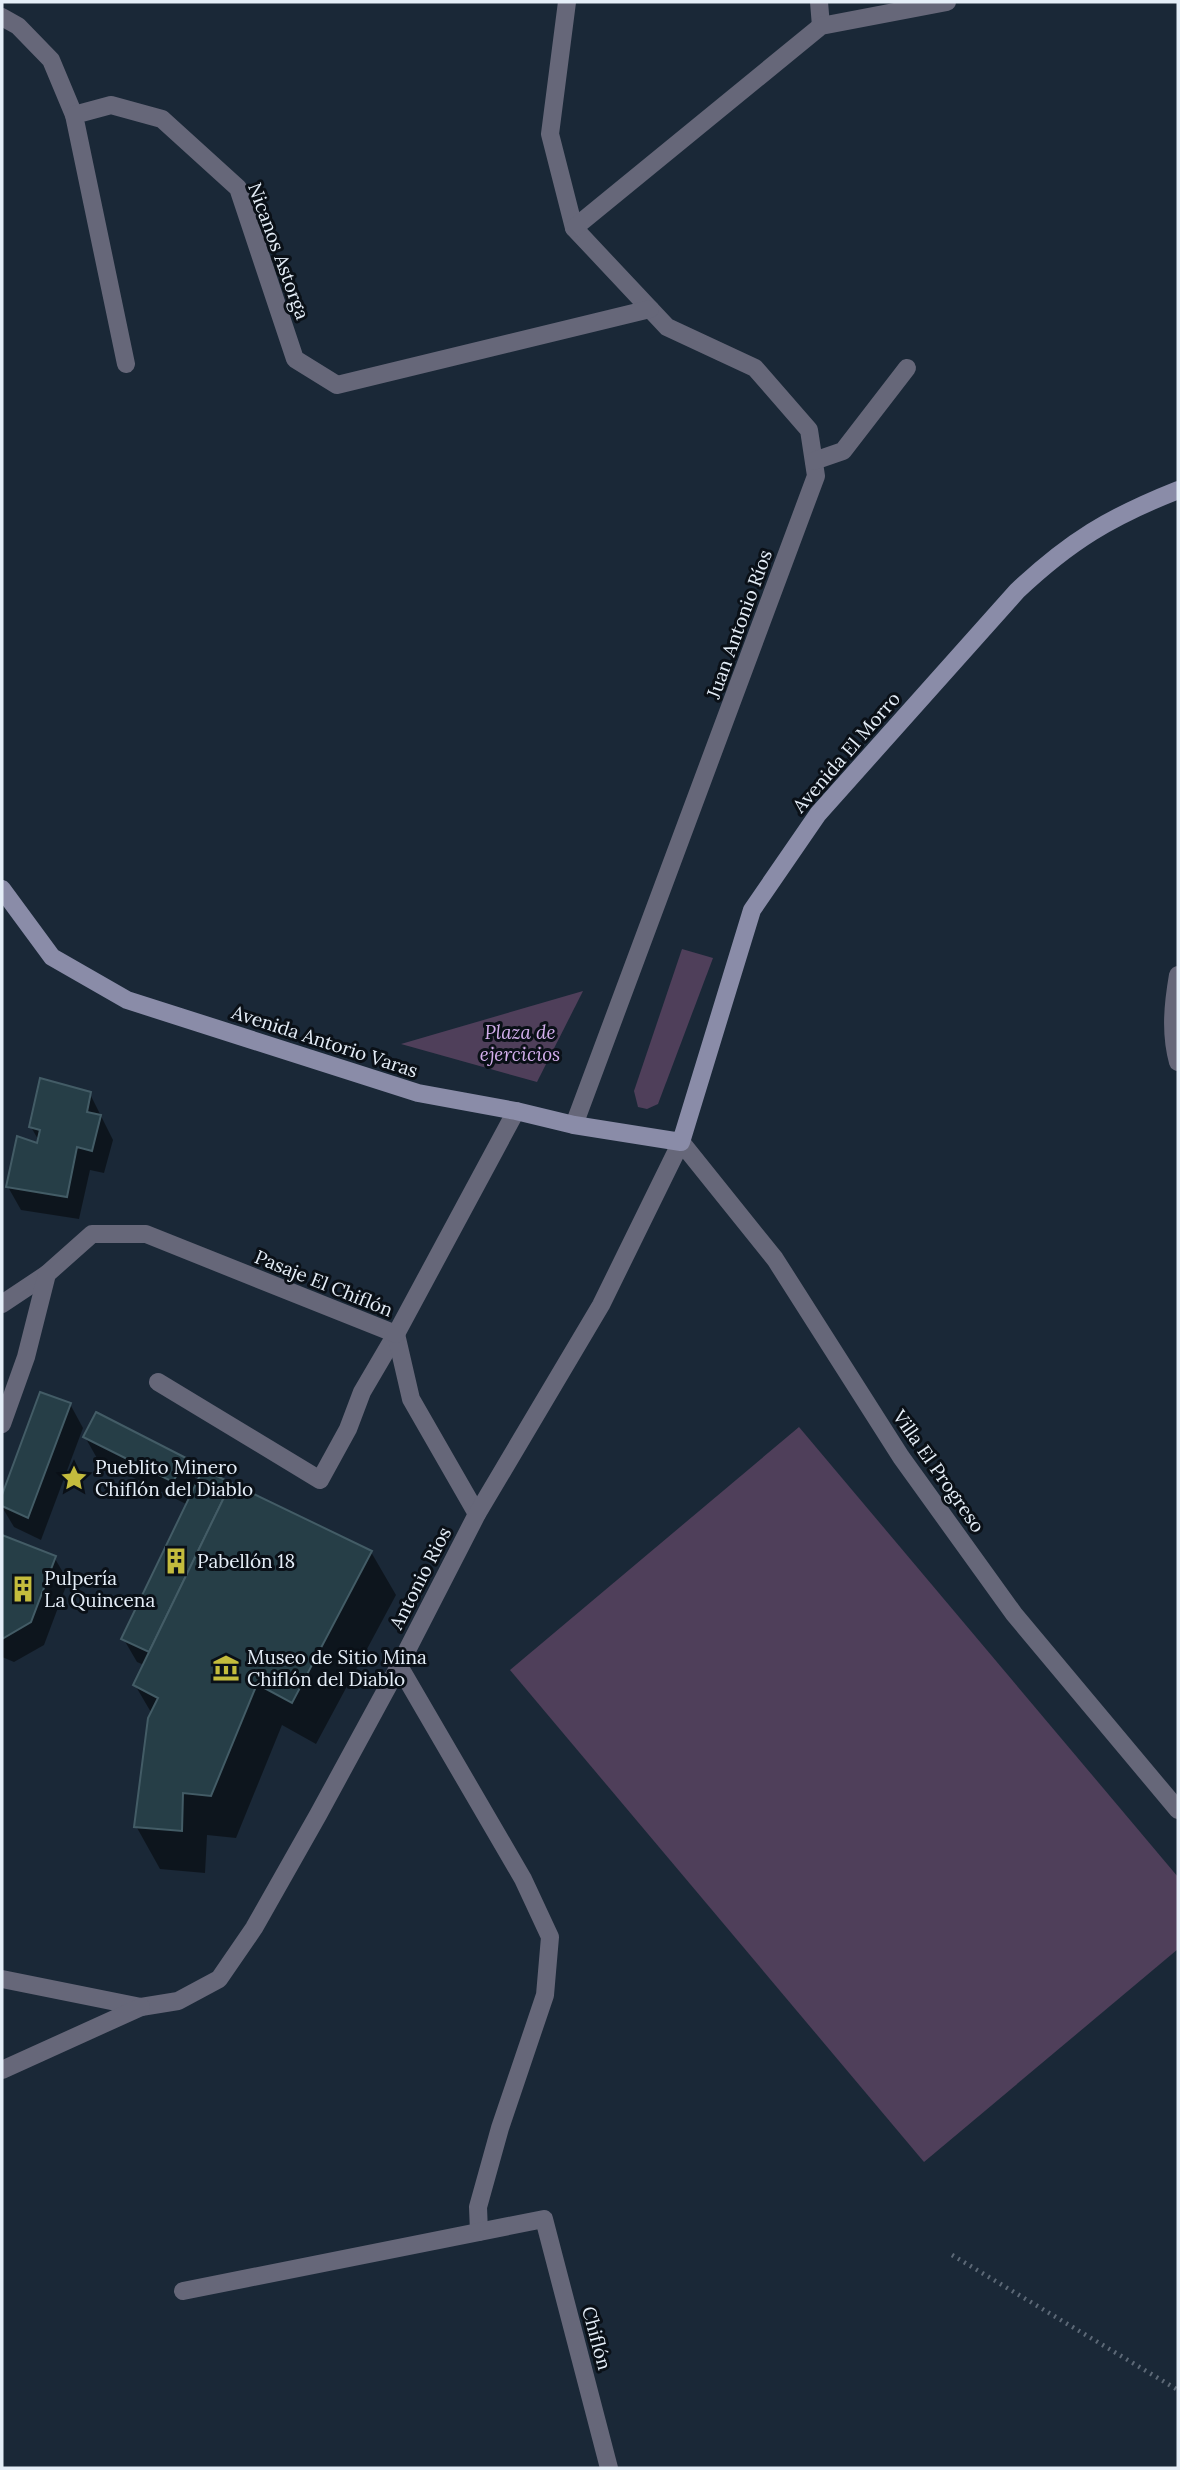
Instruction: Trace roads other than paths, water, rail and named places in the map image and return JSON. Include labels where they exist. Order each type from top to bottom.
[{"type":"street","name":"Juan Antonio Ríos","points":[[567,2],[550,134],[574,228],[667,327],[755,369],[809,430],[816,476],[574,1125]]},
{"type":"street","points":[[819,2],[821,26]]},
{"type":"street","points":[[574,228],[821,26],[947,2]]},
{"type":"street","points":[[2,16],[18,26],[51,60],[74,115],[125,364]]},
{"type":"street","name":"Nicanos Astorga","points":[[74,115],[111,105],[162,119],[238,188],[295,359],[337,385],[650,309]]},
{"type":"street","points":[[814,461],[843,452],[908,368]]},
{"type":"street","name":"Avenida El Morro","points":[[681,1142],[752,910],[818,814],[1017,591],[1046,564],[1094,528],[1178,490]]},
{"type":"street","name":"Avenida Antorio Varas","points":[[2,889],[52,957],[127,1000],[418,1093],[574,1125],[681,1142]]},
{"type":"street","points":[[1178,975],[1173,1029],[1178,1062]]},
{"type":"street","name":"Pasaje El Chiflón","points":[[2,1304],[47,1274],[92,1234],[146,1234],[396,1334],[516,1111]]},
{"type":"street","name":"Antonio Rios","points":[[2,1979],[141,2007],[178,2001],[219,1979],[260,1917],[399,1666],[477,1514],[601,1305],[681,1142]]},
{"type":"street","name":"Villa El Progreso","points":[[681,1142],[775,1259],[901,1457],[1014,1614],[1178,1810]]},
{"type":"street","points":[[2,1424],[26,1357],[47,1274]]},
{"type":"street","points":[[158,1382],[320,1480],[348,1429],[362,1392],[396,1334]]},
{"type":"street","points":[[396,1334],[411,1399],[477,1514]]},
{"type":"street","points":[[183,2291],[479,2232],[478,2207],[500,2128],[545,1995],[550,1937],[523,1879],[399,1666]]},
{"type":"street","points":[[2,2070],[141,2007]]},
{"type":"street","name":"Chiflón","points":[[479,2232],[544,2219],[609,2468]]},
{"type":"place","name":"Pueblito Minero Chiflón del Diablo","points":[[74,1478]]},
{"type":"place","name":"Pabellón 18","points":[[176,1561]]},
{"type":"place","name":"Pulpería La Quincena","points":[[23,1589]]},
{"type":"place","name":"Museo de Sitio Mina Chiflón del Diablo","points":[[226,1668]]},
{"type":"park label","name":"Plaza de ejercicios","points":[[520,1043]]}]
